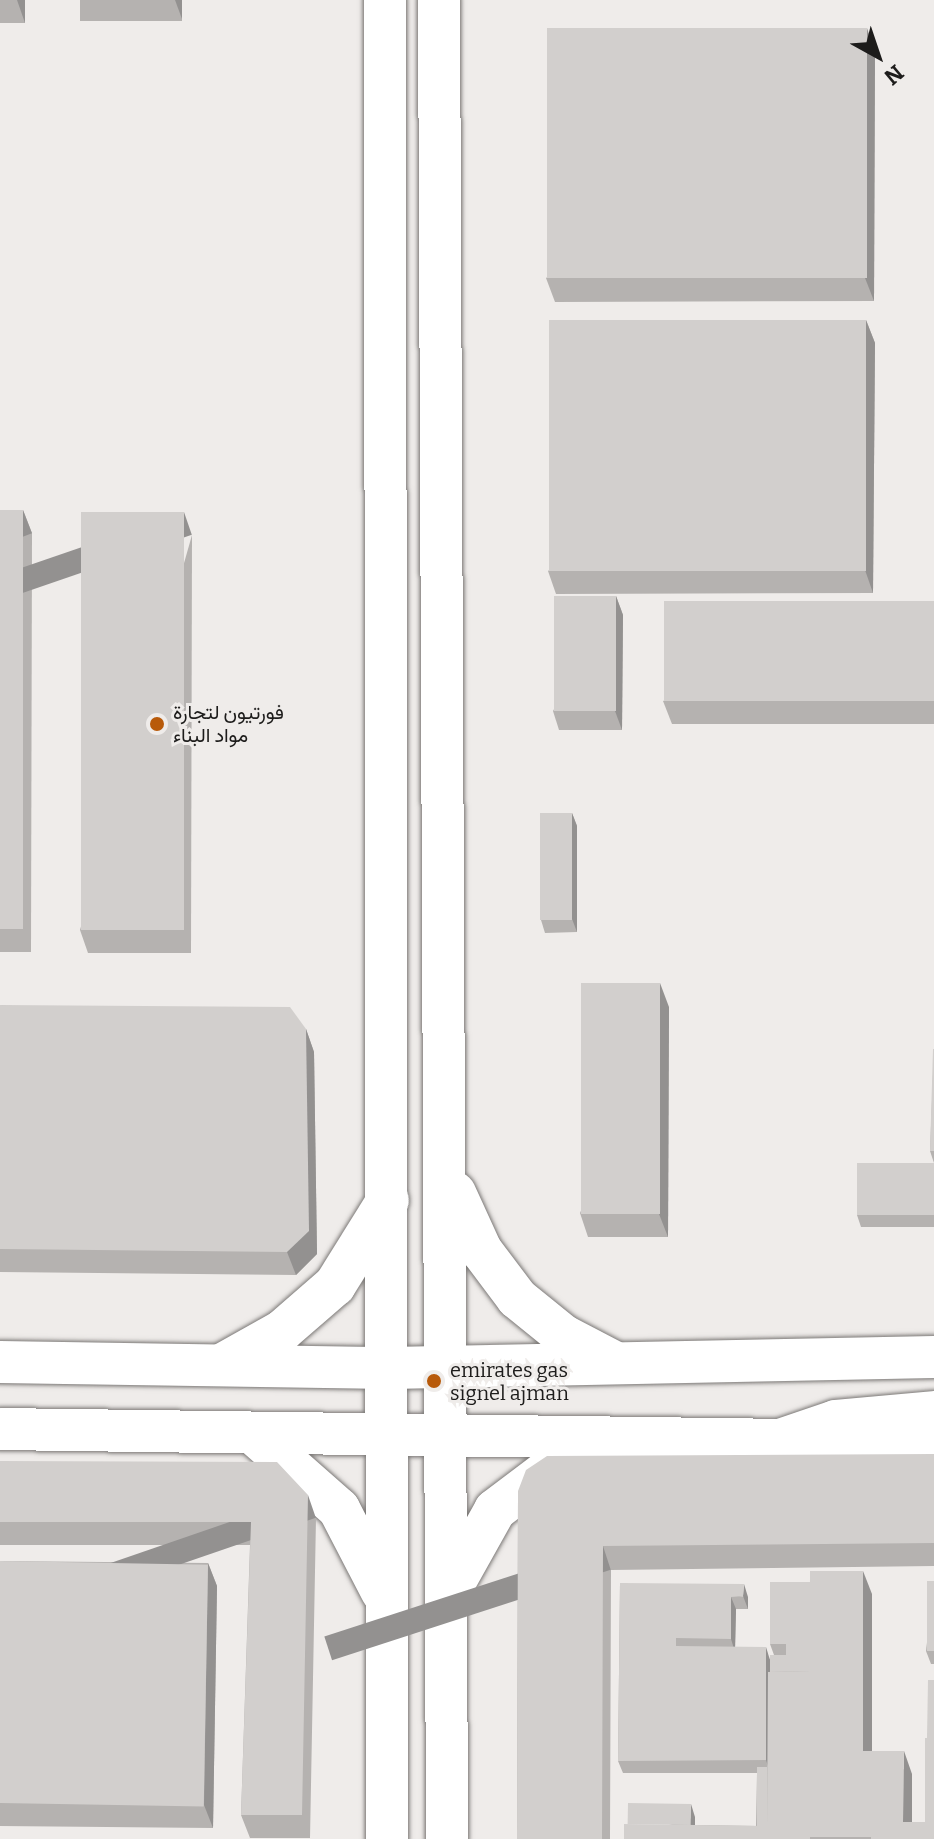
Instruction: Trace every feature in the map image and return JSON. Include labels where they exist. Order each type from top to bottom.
[{"type":"highway","points":[[771,1444],[836,1422],[934,1413]]},
{"type":"main road","points":[[385,0],[390,1195],[387,1839]]},
{"type":"main road","points":[[439,0],[448,1167],[447,1839]]},
{"type":"main road","points":[[448,1167],[467,1223],[517,1298],[564,1336],[617,1363]]},
{"type":"main road","points":[[220,1365],[282,1331],[335,1285],[390,1195]]},
{"type":"main road","points":[[0,1362],[390,1368],[934,1357]]},
{"type":"main road","points":[[0,1429],[389,1439],[771,1444],[934,1442]]},
{"type":"main road","points":[[255,1435],[339,1509],[388,1610]]},
{"type":"main road","points":[[446,1608],[465,1556],[495,1510],[556,1461],[605,1441]]},
{"type":"building","points":[[547,28],[867,28],[867,278],[547,278]]},
{"type":"building","points":[[549,320],[866,320],[866,571],[549,571]]},
{"type":"building","points":[[0,510],[23,510],[23,929],[0,929]]},
{"type":"building","points":[[81,512],[184,512],[184,930],[81,930]]},
{"type":"building","points":[[554,596],[616,596],[616,711],[554,711]]},
{"type":"building","points":[[664,601],[934,601],[934,701],[664,701]]},
{"type":"building","points":[[540,813],[572,813],[572,920],[540,920]]},
{"type":"building","points":[[581,983],[660,983],[660,1214],[581,1214]]},
{"type":"building","points":[[0,1005],[290,1007],[306,1029],[309,1231],[287,1252],[0,1249]]},
{"type":"building","points":[[933,1049],[934,1151],[930,1151]]},
{"type":"building","points":[[857,1163],[934,1163],[934,1215],[857,1215]]},
{"type":"building","points":[[934,1454],[934,1543],[603,1546],[602,1839],[517,1839],[518,1491],[526,1470],[547,1456]]},
{"type":"building","points":[[0,1461],[277,1462],[308,1495],[302,1815],[241,1815],[251,1522],[0,1522]]},
{"type":"building","points":[[0,1561],[208,1565],[204,1807],[0,1803]]},
{"type":"building","points":[[810,1571],[863,1571],[863,1751],[904,1751],[903,1822],[934,1822],[934,1839],[809,1837]]},
{"type":"building","points":[[927,1581],[934,1581],[934,1651],[927,1651]]},
{"type":"building","points":[[770,1582],[810,1582],[810,1671],[770,1672],[770,1655],[786,1655],[786,1644],[770,1644]]},
{"type":"building","points":[[620,1583],[744,1584],[743,1596],[731,1597],[731,1639],[676,1638],[676,1646],[766,1647],[766,1760],[618,1761]]},
{"type":"building","points":[[810,1671],[810,1839],[624,1839],[624,1824],[767,1826],[768,1672]]},
{"type":"building","points":[[928,1680],[934,1680],[934,1738],[927,1738]]},
{"type":"building","points":[[925,1738],[934,1738],[934,1822],[925,1822]]},
{"type":"building","points":[[757,1767],[767,1767],[767,1826],[757,1826]]},
{"type":"building","points":[[628,1803],[691,1804],[691,1825],[628,1824]]},
{"type":"place","name":"فورتيون لتجارة مواد البناء","points":[[157,724]]},
{"type":"place","name":"emirates gas signel ajman","points":[[434,1381]]}]
